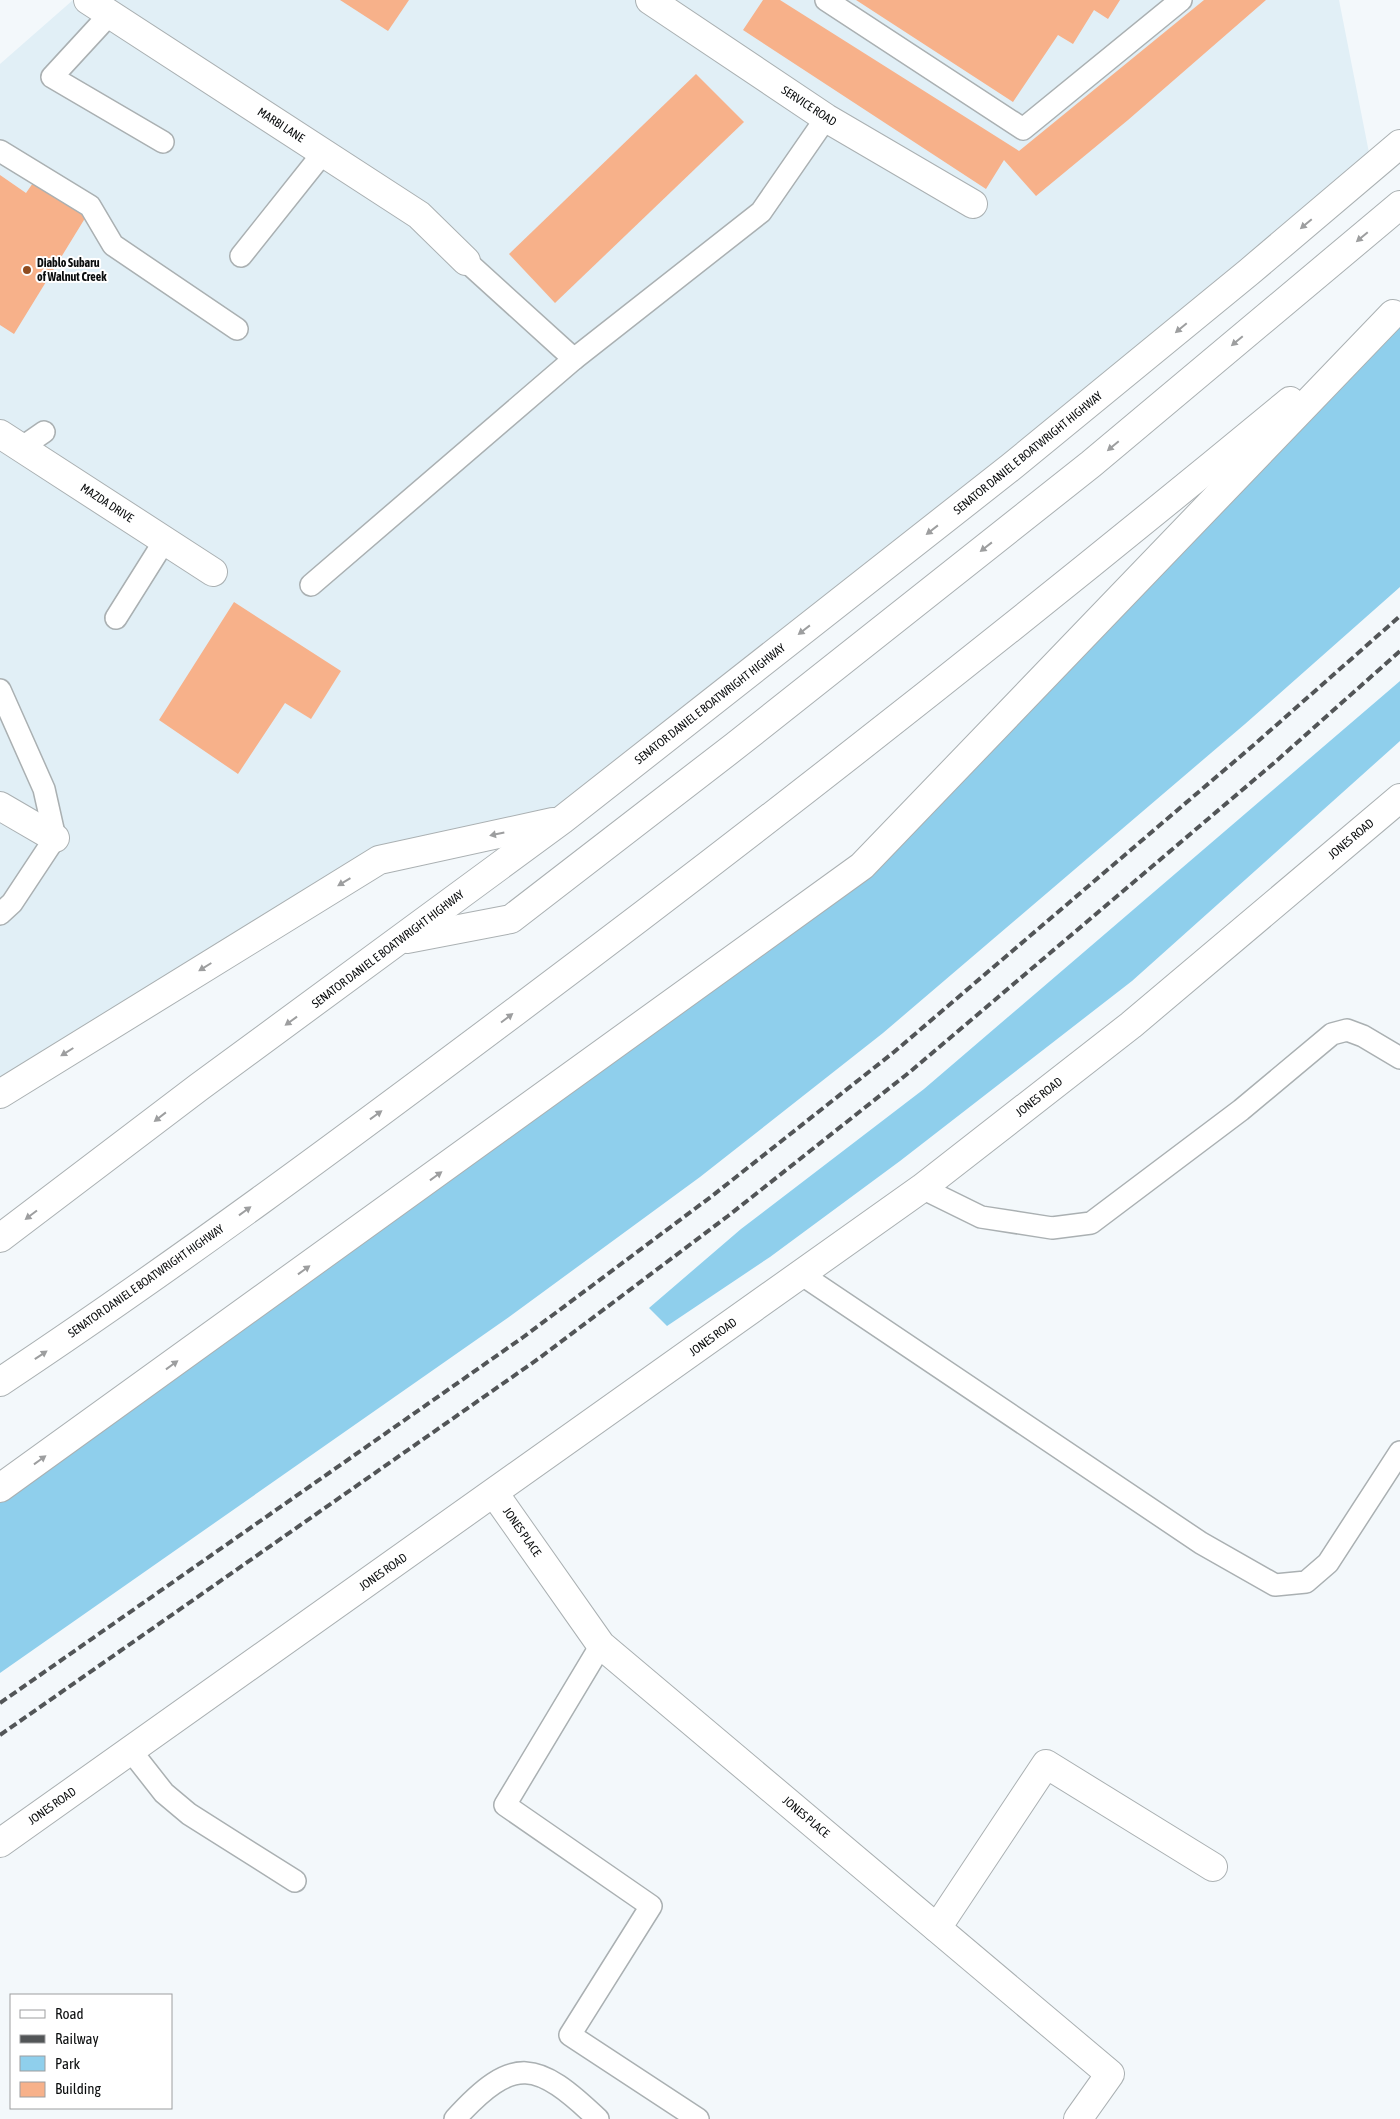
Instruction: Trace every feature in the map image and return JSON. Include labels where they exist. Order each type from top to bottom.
[{"type":"main road","name":"SERVICE ROAD","points":[[650,0],[826,118],[973,204]]},
{"type":"main road","name":"MARBI LANE","points":[[99,7],[419,215],[466,261]]},
{"type":"main road","name":"SENATOR DANIEL E BOATWRIGHT HIGHWAY","points":[[0,1238],[199,1087],[562,820],[1011,467],[1234,285],[1391,151]]},
{"type":"main road","points":[[400,940],[511,919],[728,752],[1091,464],[1400,205]]},
{"type":"main road","name":"SENATOR DANIEL E BOATWRIGHT HIGHWAY","points":[[0,1382],[104,1311],[295,1174],[675,890],[1033,610],[1397,312]]},
{"type":"main road","points":[[0,1488],[862,866],[1397,312]]},
{"type":"main road","name":"MAZDA DRIVE","points":[[10,441],[213,572]]},
{"type":"main road","name":"JONES ROAD","points":[[0,1843],[922,1188],[1131,1025],[1400,798]]},
{"type":"main road","points":[[0,806],[54,838]]},
{"type":"main road","points":[[0,1094],[379,860],[562,820]]},
{"type":"main road","name":"JONES PLACE","points":[[494,1493],[601,1645],[1110,2074],[1078,2119]]},
{"type":"main road","points":[[937,1928],[1046,1764],[1213,1867]]},
{"type":"lane","points":[[826,0],[1023,129],[1181,0]]},
{"type":"lane","points":[[99,7],[52,77],[163,142]]},
{"type":"lane","points":[[311,585],[574,359],[762,212],[826,118]]},
{"type":"lane","points":[[0,151],[90,206],[113,245],[237,329]]},
{"type":"lane","points":[[241,256],[323,153]]},
{"type":"lane","points":[[466,261],[574,359]]},
{"type":"lane","points":[[10,441],[44,432]]},
{"type":"lane","points":[[116,618],[165,540]]},
{"type":"lane","points":[[0,690],[44,789],[54,838],[12,903],[0,914]]},
{"type":"lane","points":[[922,1188],[981,1217],[1052,1228],[1092,1223],[1241,1110],[1332,1034],[1347,1030],[1363,1036],[1400,1058]]},
{"type":"lane","points":[[801,1274],[1201,1543],[1276,1585],[1306,1582],[1328,1563],[1400,1452]]},
{"type":"lane","points":[[601,1645],[505,1805],[651,1906],[570,2035],[698,2119]]},
{"type":"lane","points":[[131,1751],[164,1793],[189,1814],[294,1881]]},
{"type":"lane","points":[[454,2119],[492,2082],[505,2075],[522,2073],[553,2080],[598,2119]]},
{"type":"shaded area","points":[[73,0],[1339,0],[1372,168],[562,820],[379,860],[0,1094],[0,64]]},
{"type":"green space","points":[[1400,309],[1400,587],[1245,724],[883,1033],[700,1177],[509,1317],[0,1673],[0,1488],[862,866]]},
{"type":"green space","points":[[1400,681],[1400,741],[1132,981],[900,1161],[770,1257],[667,1326],[649,1308],[741,1229],[924,1089]]},
{"type":"building","points":[[340,0],[409,0],[388,31]]},
{"type":"building","points":[[763,0],[780,0],[1019,151],[1204,0],[1266,0],[1128,120],[1036,196],[1004,160],[986,189],[743,30]]},
{"type":"building","points":[[856,0],[1120,0],[1108,19],[1094,10],[1073,44],[1058,35],[1013,102]]},
{"type":"building","points":[[696,74],[744,122],[555,303],[509,254]]},
{"type":"building","name":"Diablo Subaru of Walnut Creek","points":[[0,175],[26,193],[35,180],[87,215],[14,334],[0,325]]},
{"type":"building","points":[[234,602],[341,671],[311,719],[285,703],[238,774],[159,720]]},
{"type":"railway","points":[[0,1703],[522,1338],[712,1196],[894,1052],[1256,743],[1400,616]]},
{"type":"railway","points":[[0,1735],[538,1359],[728,1216],[911,1071],[1274,763],[1400,651]]},
{"type":"place","name":"Diablo Subaru of Walnut Creek","points":[[27,270]]}]
